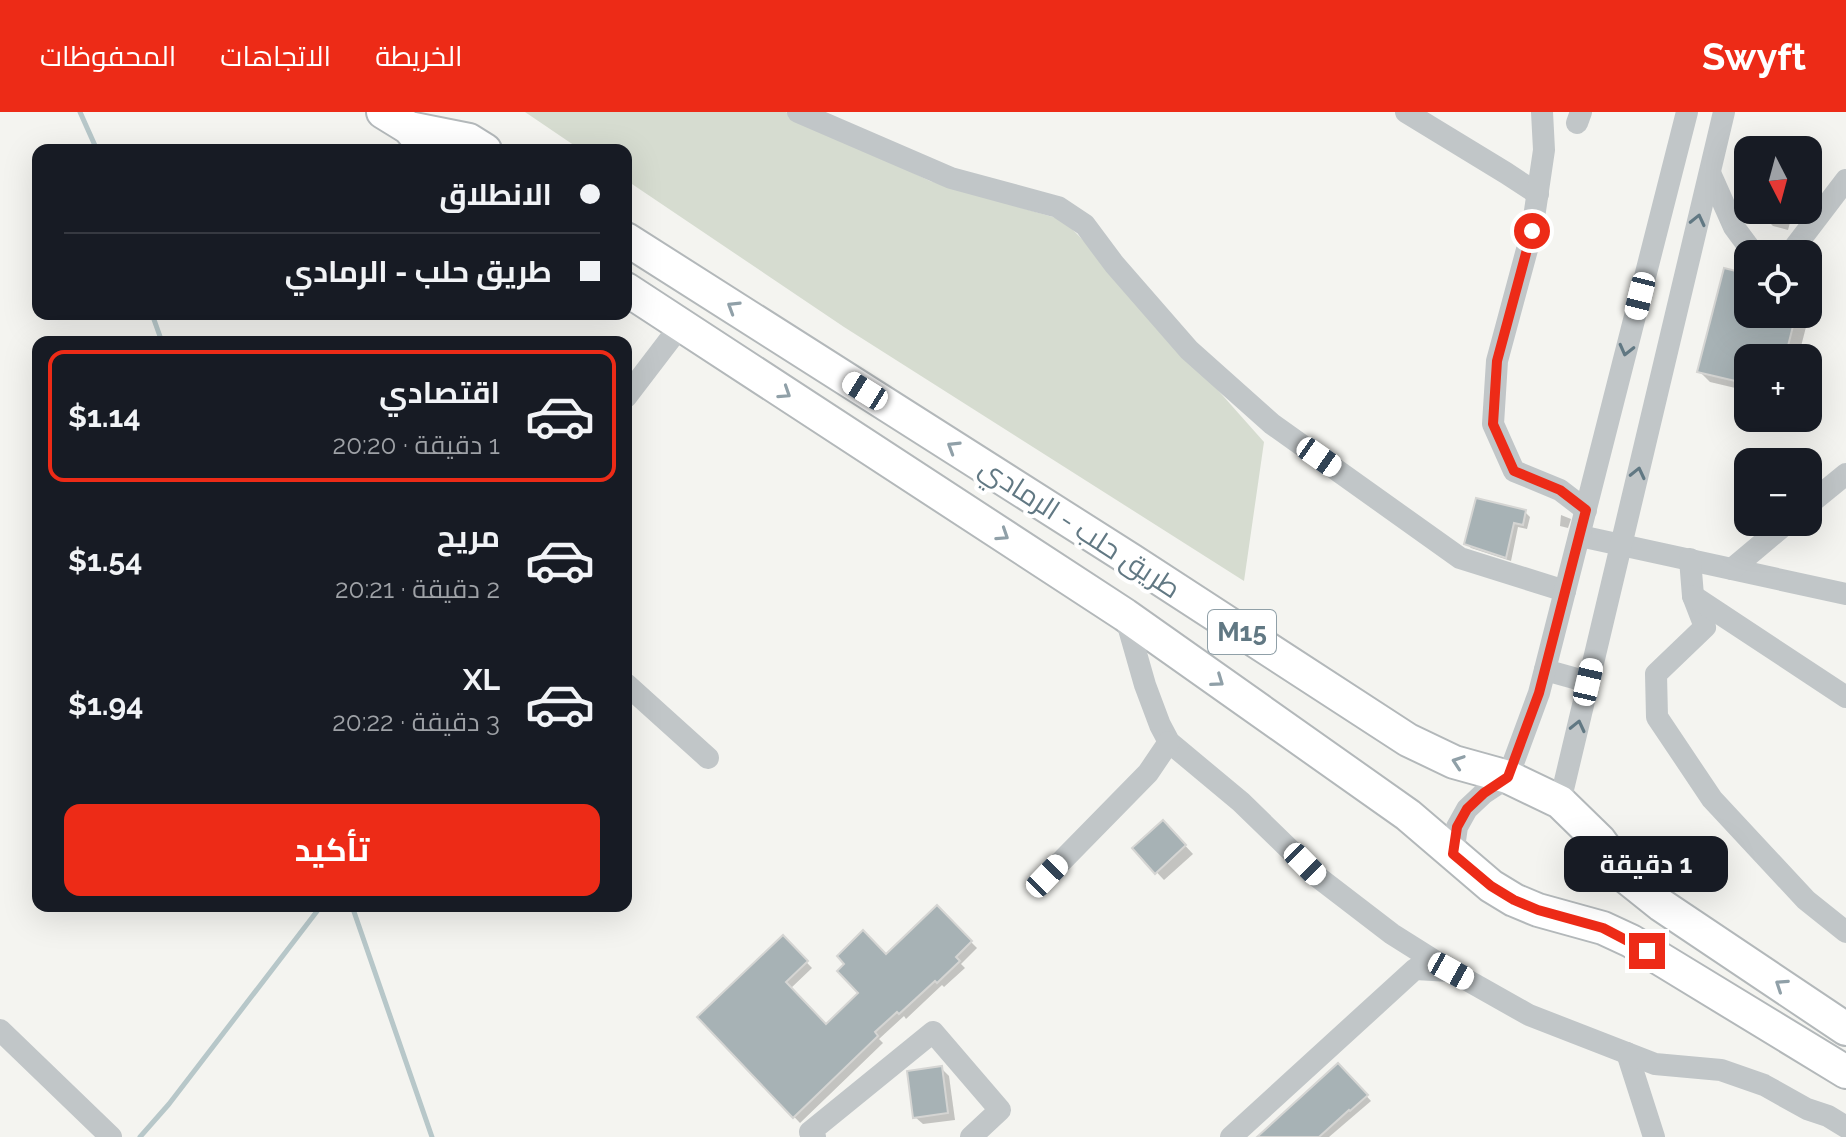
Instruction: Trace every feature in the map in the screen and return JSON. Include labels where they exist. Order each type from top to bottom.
[{"type":"highway","points":[[407,130],[469,140],[475,144]]},
{"type":"highway","name":"طريق حلب - الرمادي","points":[[632,243],[1408,740],[1454,762],[1508,777],[1560,802],[1600,841],[1626,877],[1638,887],[1846,1029]]},
{"type":"highway","name":"طريق حلب - الرمادي","points":[[632,293],[1125,615],[1379,794],[1491,886],[1538,910],[1603,928],[1631,941],[1846,1072]]},
{"type":"street","points":[[798,112],[951,178],[1058,207],[1085,225],[1114,264],[1189,350],[1272,424],[1460,558],[1565,591]]},
{"type":"street","points":[[1406,112],[1538,194]]},
{"type":"street","points":[[1542,112],[1544,150],[1538,194],[1532,231],[1497,361],[1493,424],[1514,471],[1560,490],[1586,510]]},
{"type":"street","points":[[1453,854],[1457,827],[1467,809],[1508,777],[1539,693],[1687,112]]},
{"type":"street","points":[[1560,802],[1724,112]]},
{"type":"street","points":[[1710,173],[1734,227],[1744,240]]},
{"type":"street","points":[[1800,240],[1846,180]]},
{"type":"street","points":[[632,389],[681,325]]},
{"type":"street","points":[[1822,494],[1846,474]]},
{"type":"street","points":[[1580,536],[1846,594]]},
{"type":"street","points":[[1732,569],[1771,536]]},
{"type":"street","points":[[1690,559],[1693,596],[1705,627],[1656,674],[1657,717],[1712,799],[1806,900],[1846,932]]},
{"type":"street","points":[[1693,596],[1846,697]]},
{"type":"street","points":[[1125,615],[1145,685],[1169,742],[1241,802],[1319,878],[1392,934],[1529,1015],[1655,1064],[1721,1070],[1764,1085],[1846,1127]]},
{"type":"street","points":[[1545,670],[1588,682]]},
{"type":"street","points":[[632,689],[708,758]]},
{"type":"street","points":[[1047,876],[1148,773],[1169,742]]},
{"type":"street","points":[[1231,1137],[1415,969],[1451,971]]},
{"type":"street","points":[[0,1030],[111,1137]]},
{"type":"street","points":[[815,1137],[810,1132],[933,1032],[1000,1110],[971,1137]]},
{"type":"street","points":[[1627,1053],[1654,1137]]},
{"type":"shaded area","points":[[525,112],[786,112],[930,181],[1063,220],[1264,442],[1244,581],[844,327],[632,184],[632,144],[572,144]]},
{"type":"building","points":[[1724,268],[1734,270],[1734,328],[1792,328],[1788,344],[1734,344],[1734,381],[1697,372]]},
{"type":"building","points":[[1476,498],[1526,510],[1523,525],[1514,523],[1506,558],[1464,544]]},
{"type":"building","points":[[1163,820],[1186,845],[1155,874],[1132,848]]},
{"type":"building","points":[[937,905],[972,941],[956,957],[960,961],[875,1032],[878,1036],[793,1118],[697,1017],[783,935],[808,961],[786,982],[826,1024],[858,993],[837,971],[844,964],[837,956],[863,930],[886,954]]},
{"type":"building","points":[[1338,1063],[1368,1095],[1319,1137],[1257,1137]]},
{"type":"building","points":[[942,1066],[948,1113],[913,1118],[907,1071]]},
{"type":"waterway","points":[[80,112],[94,144]]},
{"type":"waterway","points":[[154,320],[160,336]]},
{"type":"waterway","points":[[140,1137],[169,1104],[316,912]]},
{"type":"waterway","points":[[354,912],[432,1137]]},
{"type":"route","points":[[1532,231],[1497,361],[1493,424],[1514,471],[1560,490],[1586,510],[1539,693],[1508,777],[1467,809],[1457,827],[1453,854],[1491,886],[1514,900],[1603,928],[1647,951]]}]
